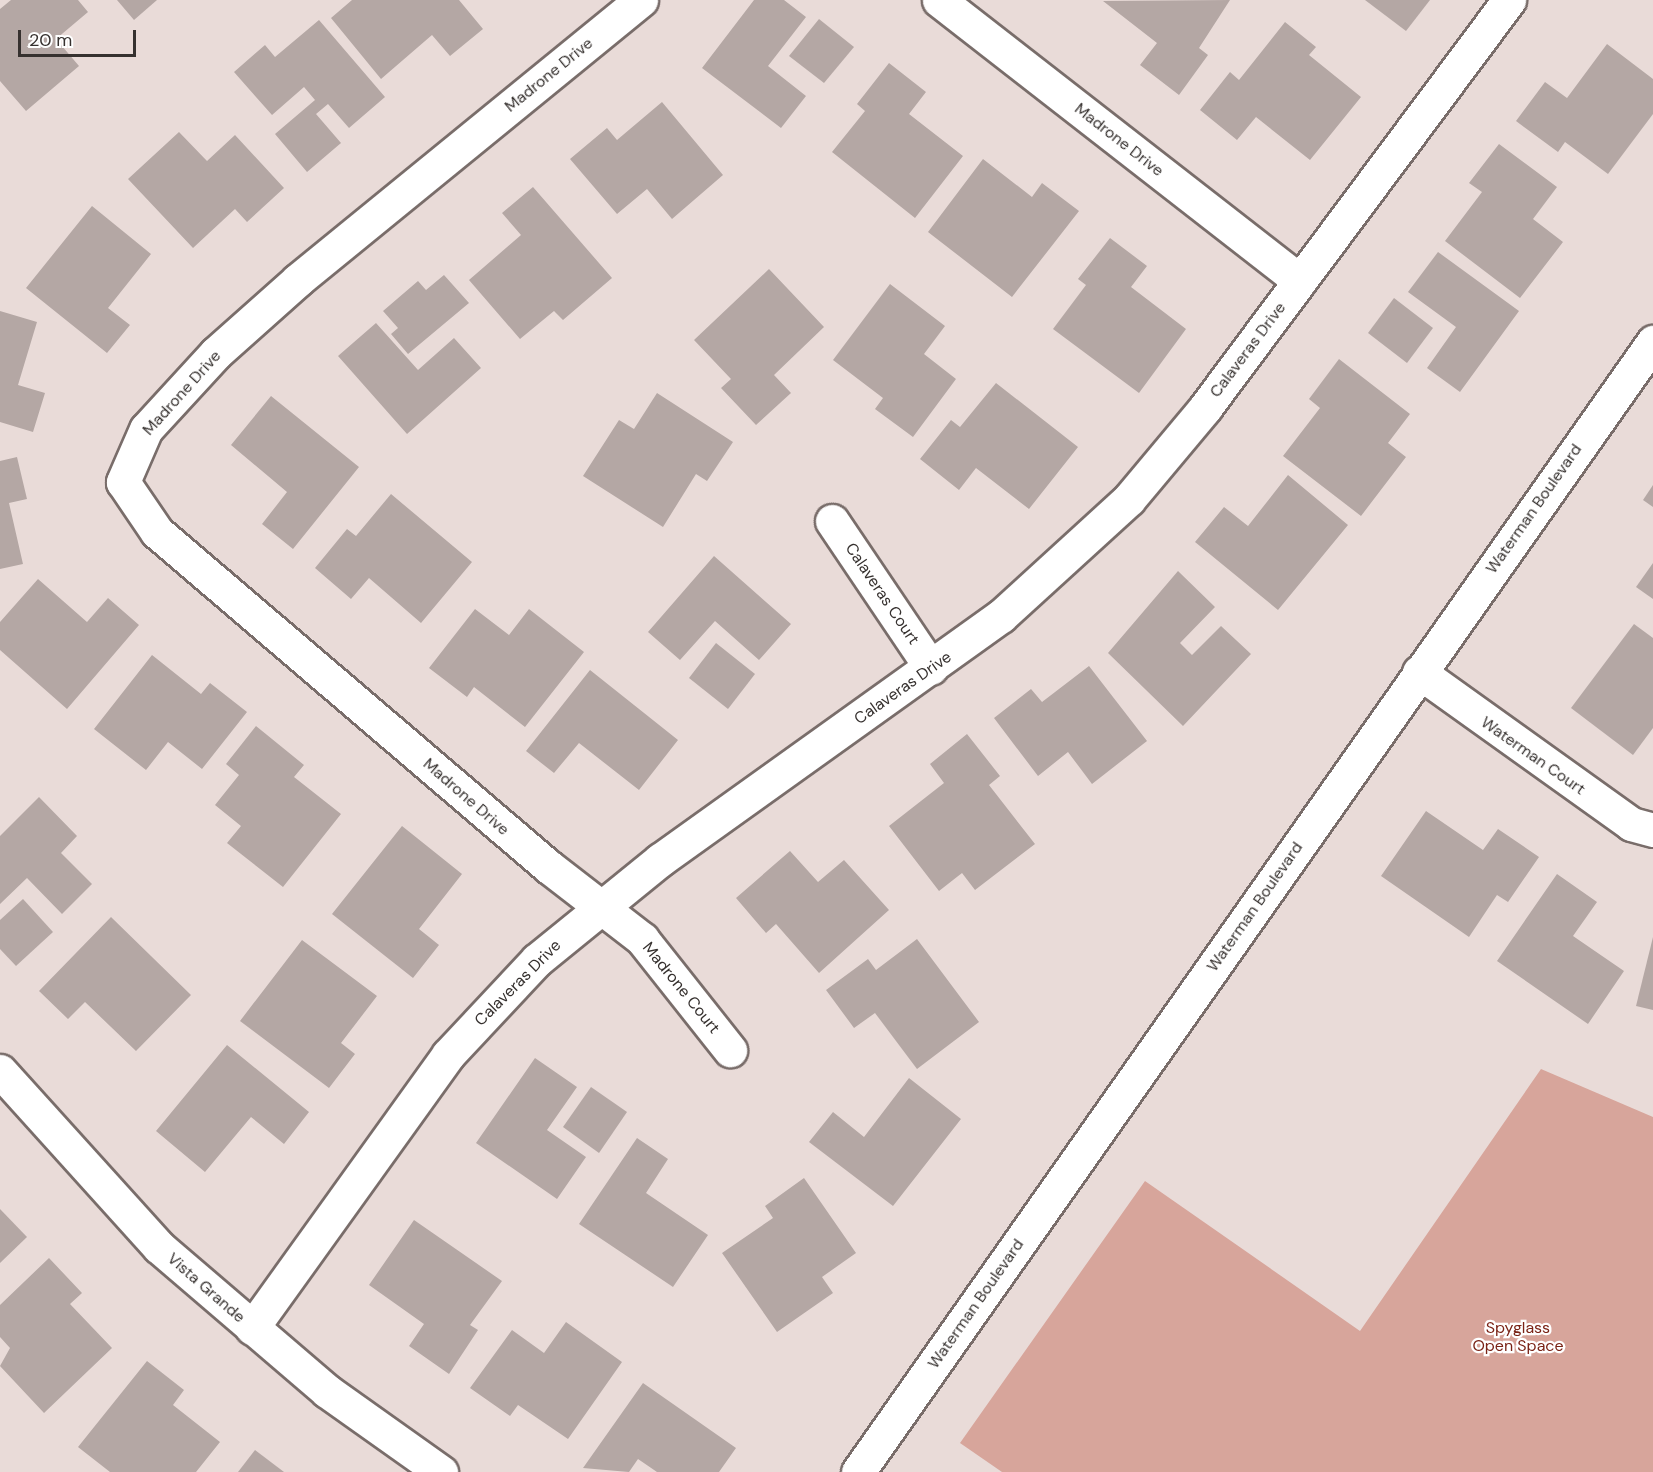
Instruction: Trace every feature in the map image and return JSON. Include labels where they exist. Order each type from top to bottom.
[{"type":"street","name":"Madrone Drive","points":[[600,906],[157,532],[123,482],[146,429],[216,353],[298,280],[641,0]]},
{"type":"street","name":"Madrone Drive","points":[[939,0],[1300,281]]},
{"type":"street","name":"Calaveras Drive","points":[[252,1328],[448,1055],[537,960],[600,906],[1001,616],[1129,499],[1300,281],[1509,0]]},
{"type":"street","name":"Waterman Boulevard","points":[[858,1472],[1653,342]]},
{"type":"street","name":"Calaveras Court","points":[[832,521],[931,668]]},
{"type":"street","name":"Waterman Court","points":[[1419,672],[1631,824],[1653,830]]},
{"type":"street","name":"Madrone Court","points":[[600,906],[642,939],[730,1050]]},
{"type":"street","name":"Vista Grande","points":[[0,1071],[159,1247],[327,1391],[441,1472]]},
{"type":"green space","name":"Spyglass Open Space","points":[[1541,1069],[1653,1117],[1653,1472],[1002,1472],[960,1443],[1145,1181],[1360,1331]]},
{"type":"building","points":[[11,0],[78,0],[88,12],[56,39],[79,66],[26,111],[0,81],[0,9]]},
{"type":"building","points":[[117,0],[157,0],[134,20]]},
{"type":"building","points":[[352,0],[459,0],[483,29],[450,56],[432,35],[381,79],[331,18]]},
{"type":"building","points":[[754,0],[784,0],[806,17],[768,66],[806,96],[781,128],[702,68]]},
{"type":"building","points":[[1230,0],[1199,48],[1208,55],[1179,95],[1140,65],[1157,43],[1103,1]]},
{"type":"building","points":[[1365,0],[1430,0],[1406,31]]},
{"type":"building","points":[[819,19],[854,47],[824,83],[789,56]]},
{"type":"building","points":[[319,20],[385,97],[349,128],[328,104],[316,114],[341,143],[307,172],[275,134],[315,100],[304,87],[272,115],[234,72],[265,45],[275,57]]},
{"type":"building","points":[[1285,22],[1316,47],[1309,55],[1361,97],[1310,160],[1256,117],[1237,140],[1200,110],[1230,72],[1239,80]]},
{"type":"building","points":[[1607,44],[1653,79],[1653,114],[1608,174],[1565,142],[1558,152],[1516,121],[1545,82],[1567,98]]},
{"type":"building","points":[[889,63],[926,92],[909,114],[963,156],[915,218],[832,152],[865,111],[857,104]]},
{"type":"building","points":[[662,102],[723,175],[672,219],[647,189],[617,214],[570,159],[607,128],[617,140]]},
{"type":"building","points":[[179,132],[207,161],[235,135],[284,188],[247,222],[235,209],[193,248],[128,179]]},
{"type":"building","points":[[1499,144],[1557,187],[1533,219],[1563,242],[1520,298],[1445,241],[1482,192],[1469,183]]},
{"type":"building","points":[[983,159],[1032,197],[1042,183],[1079,211],[1012,297],[928,232]]},
{"type":"building","points":[[533,187],[612,278],[563,320],[554,311],[520,339],[469,280],[521,235],[502,213]]},
{"type":"building","points":[[92,206],[151,254],[108,308],[130,325],[107,353],[26,288]]},
{"type":"building","points":[[1110,238],[1147,266],[1131,287],[1186,329],[1139,393],[1053,329],[1086,285],[1078,279]]},
{"type":"building","points":[[1438,252],[1519,311],[1460,392],[1427,368],[1456,327],[1408,292]]},
{"type":"building","points":[[769,269],[824,327],[774,375],[791,393],[756,425],[721,388],[731,379],[694,340]]},
{"type":"building","points":[[444,275],[469,303],[408,354],[391,334],[398,328],[383,311],[418,281],[426,290]]},
{"type":"building","points":[[890,284],[945,326],[924,354],[956,379],[913,437],[875,409],[883,398],[833,360]]},
{"type":"building","points":[[1394,298],[1433,328],[1407,363],[1368,333]]},
{"type":"building","points":[[0,311],[37,322],[18,385],[45,393],[33,432],[0,422]]},
{"type":"building","points":[[376,323],[418,370],[454,338],[481,368],[407,434],[338,356]]},
{"type":"building","points":[[1339,359],[1410,414],[1388,443],[1406,457],[1361,516],[1283,456],[1320,408],[1309,399]]},
{"type":"building","points":[[996,383],[1078,447],[1029,509],[976,468],[959,490],[920,459],[951,420],[960,427]]},
{"type":"building","points":[[657,393],[733,442],[707,481],[696,474],[663,527],[583,476],[619,420],[634,429]]},
{"type":"building","points":[[271,396],[359,467],[293,549],[262,524],[287,492],[231,445]]},
{"type":"building","points":[[17,457],[27,499],[9,503],[23,564],[0,569],[0,461]]},
{"type":"building","points":[[1288,475],[1348,525],[1278,610],[1195,542],[1224,507],[1248,526]]},
{"type":"building","points":[[1653,485],[1653,507],[1643,500]]},
{"type":"building","points":[[391,494],[472,562],[421,623],[369,578],[351,599],[315,568],[347,529],[356,536]]},
{"type":"building","points":[[714,556],[791,624],[759,660],[715,621],[680,660],[648,632]]},
{"type":"building","points":[[1653,563],[1653,599],[1636,587]]},
{"type":"building","points":[[1178,571],[1215,607],[1180,643],[1192,655],[1221,626],[1251,654],[1183,726],[1108,653]]},
{"type":"building","points":[[38,579],[87,622],[108,598],[139,625],[67,709],[0,650],[0,622]]},
{"type":"building","points":[[475,609],[509,635],[529,609],[584,652],[525,727],[474,687],[467,697],[429,668]]},
{"type":"building","points":[[1634,624],[1653,638],[1653,728],[1633,755],[1571,708]]},
{"type":"building","points":[[716,643],[755,674],[728,709],[689,678]]},
{"type":"building","points":[[152,655],[201,694],[210,683],[247,712],[202,769],[168,742],[146,770],[94,729]]},
{"type":"building","points":[[1089,666],[1147,741],[1092,784],[1068,752],[1038,776],[994,718],[1031,689],[1042,702]]},
{"type":"building","points":[[590,670],[678,740],[639,790],[579,743],[554,773],[526,751]]},
{"type":"building","points":[[256,726],[304,765],[294,777],[341,814],[283,887],[227,843],[241,826],[215,805],[239,775],[226,764]]},
{"type":"building","points":[[967,734],[1000,776],[989,785],[1035,844],[975,890],[962,873],[939,891],[889,826],[944,783],[930,764]]},
{"type":"building","points":[[39,797],[77,836],[61,853],[92,884],[62,914],[27,878],[0,904],[0,836]]},
{"type":"building","points":[[1426,811],[1483,850],[1498,829],[1539,857],[1508,902],[1497,895],[1469,937],[1381,876]]},
{"type":"building","points":[[402,826],[462,874],[419,929],[439,945],[413,978],[332,914]]},
{"type":"building","points":[[790,851],[818,882],[844,860],[889,910],[819,973],[776,924],[766,933],[736,898]]},
{"type":"building","points":[[1557,874],[1597,902],[1573,936],[1624,971],[1588,1024],[1497,961]]},
{"type":"building","points":[[23,899],[53,932],[16,966],[0,949],[0,920]]},
{"type":"building","points":[[111,917],[191,995],[136,1051],[85,1002],[68,1019],[39,991]]},
{"type":"building","points":[[1653,937],[1653,1010],[1636,1006]]},
{"type":"building","points":[[917,939],[979,1022],[917,1069],[875,1013],[854,1028],[826,990],[868,959],[876,970]]},
{"type":"building","points":[[302,940],[377,996],[341,1043],[355,1054],[329,1088],[240,1021]]},
{"type":"building","points":[[227,1045],[309,1112],[284,1144],[251,1117],[205,1172],[156,1131]]},
{"type":"building","points":[[535,1058],[577,1087],[547,1130],[586,1157],[557,1199],[476,1143]]},
{"type":"building","points":[[909,1078],[961,1119],[893,1206],[809,1142],[833,1112],[864,1137]]},
{"type":"building","points":[[591,1087],[627,1112],[599,1153],[563,1127]]},
{"type":"building","points":[[637,1138],[668,1159],[646,1193],[708,1235],[673,1287],[579,1224]]},
{"type":"building","points":[[804,1178],[856,1253],[822,1277],[833,1293],[777,1332],[722,1253],[773,1218],[765,1206]]},
{"type":"building","points":[[0,1209],[27,1237],[0,1263]]},
{"type":"building","points":[[414,1220],[502,1281],[470,1325],[478,1330],[449,1374],[409,1346],[424,1324],[369,1285]]},
{"type":"building","points":[[49,1258],[82,1293],[70,1304],[112,1348],[44,1413],[0,1366],[10,1348],[0,1337],[0,1305]]},
{"type":"building","points":[[566,1322],[622,1362],[568,1439],[518,1405],[510,1416],[470,1388],[512,1330],[544,1353]]},
{"type":"building","points":[[147,1361],[184,1390],[173,1405],[220,1442],[196,1472],[110,1472],[78,1447]]},
{"type":"building","points":[[643,1383],[736,1448],[719,1472],[657,1472],[638,1459],[629,1472],[583,1468]]},
{"type":"building","points":[[255,1450],[284,1472],[238,1472]]}]
